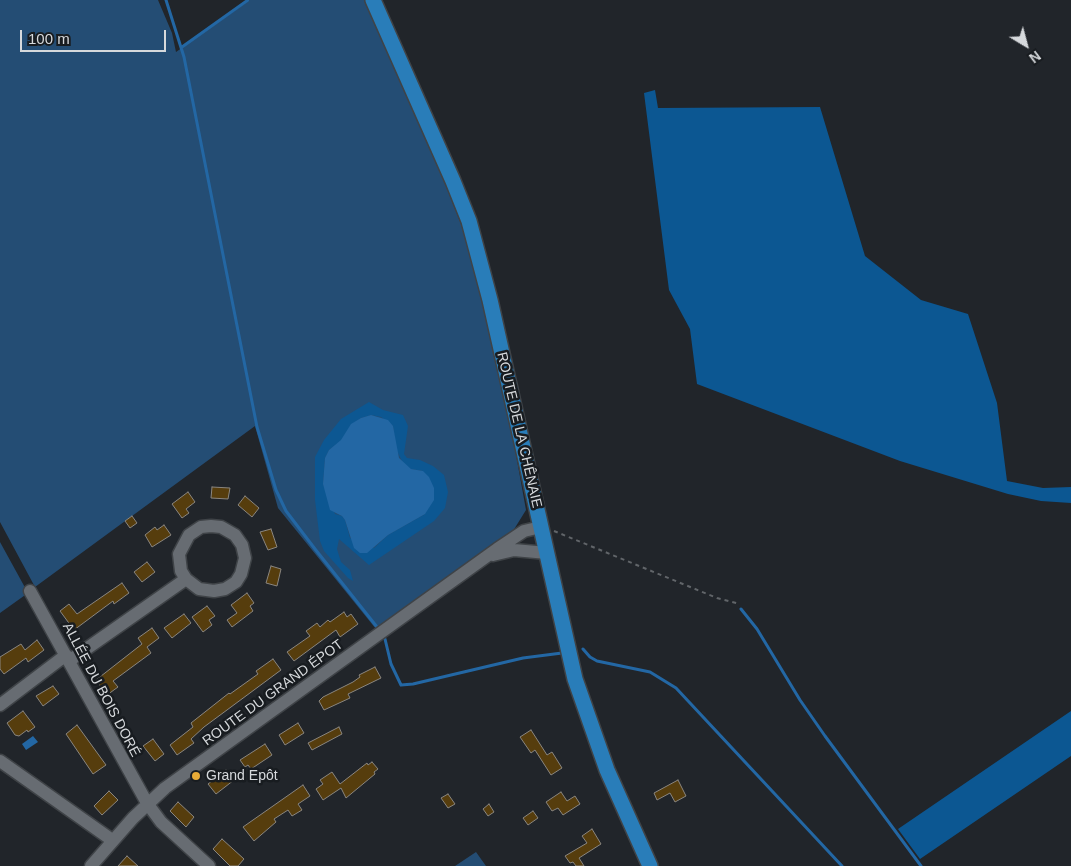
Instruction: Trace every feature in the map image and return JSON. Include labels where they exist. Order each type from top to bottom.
[{"type":"main road","name":"ROUTE DE LA CHÊNAIE","points":[[372,0],[453,180],[471,230],[490,300],[575,678],[607,770],[650,866]]},
{"type":"street","points":[[211,526],[221,527],[236,535],[242,545],[245,558],[241,574],[236,582],[225,589],[214,591],[199,589],[186,579],[182,571],[180,554],[189,536],[201,528],[211,526]]},
{"type":"street","name":"ROUTE DU GRAND ÉPOT","points":[[91,866],[112,840],[147,803],[524,531],[542,530]]},
{"type":"street","name":"ROUTE DU GRAND ÉPOT","points":[[486,558],[514,550],[547,553]]},
{"type":"street","points":[[0,704],[186,579]]},
{"type":"street","name":"ALLÉE DU BOIS DORÉ","points":[[30,590],[147,803],[161,822],[209,866]]},
{"type":"street","points":[[0,761],[112,840]]},
{"type":"path","points":[[542,530],[560,532],[717,598],[740,604]]},
{"type":"shaded area","points":[[0,0],[158,0],[172,33],[176,52],[250,0],[365,0],[439,168],[463,229],[477,272],[504,388],[526,510],[513,531],[376,629],[278,508],[255,426],[35,587],[0,522]]},
{"type":"shaded area","points":[[655,90],[658,108],[820,107],[865,256],[921,300],[968,314],[997,403],[1007,481],[1043,488],[1071,487],[1071,503],[1041,501],[1008,494],[900,461],[697,384],[690,329],[669,290],[644,93]]},
{"type":"shaded area","points":[[369,402],[383,410],[403,415],[408,426],[404,454],[407,458],[420,460],[433,466],[444,475],[448,492],[445,508],[434,521],[369,565],[339,539],[337,549],[341,562],[350,570],[353,581],[348,578],[324,551],[320,541],[315,500],[315,457],[324,440],[341,419]],"holes":[[[371,415],[381,417],[393,426],[396,449],[404,465],[411,469],[423,471],[425,514],[388,535],[374,548],[350,538],[345,520],[342,516],[335,514],[323,484],[325,458],[329,450],[342,440],[351,425],[361,418]]]},
{"type":"shaded area","points":[[371,415],[388,420],[393,426],[399,458],[411,469],[423,471],[429,477],[434,488],[434,500],[425,514],[388,535],[367,553],[360,553],[354,548],[345,520],[342,516],[330,510],[323,484],[325,458],[329,450],[341,440],[351,424]]},
{"type":"shaded area","points":[[0,542],[28,593],[0,613]]},
{"type":"shaded area","points":[[1071,711],[1071,756],[920,859],[898,829]]},
{"type":"shaded area","points":[[33,736],[38,742],[26,750],[22,744]]},
{"type":"shaded area","points":[[476,852],[486,866],[455,866]]},
{"type":"building","points":[[212,487],[230,488],[228,499],[211,498]]},
{"type":"building","points":[[188,492],[195,502],[186,509],[189,513],[182,518],[172,504]]},
{"type":"building","points":[[245,496],[259,508],[252,517],[238,505]]},
{"type":"building","points":[[132,516],[137,523],[130,528],[125,521]]},
{"type":"building","points":[[164,525],[171,535],[152,547],[145,535],[155,527],[157,530]]},
{"type":"building","points":[[271,529],[277,547],[268,550],[260,532]]},
{"type":"building","points":[[147,562],[155,572],[142,582],[134,572]]},
{"type":"building","points":[[271,566],[281,569],[277,586],[266,583]]},
{"type":"building","points":[[122,583],[129,593],[114,604],[113,601],[74,630],[60,611],[69,604],[77,614]]},
{"type":"building","points":[[247,593],[254,603],[250,606],[253,611],[232,627],[227,620],[237,613],[231,605]]},
{"type":"building","points":[[207,606],[215,616],[209,620],[212,625],[203,632],[192,617]]},
{"type":"building","points":[[344,612],[347,617],[351,614],[358,624],[340,637],[336,630],[294,661],[287,652],[310,636],[306,631],[317,623],[320,627],[328,620],[330,622]]},
{"type":"building","points":[[184,614],[191,623],[172,638],[164,628]]},
{"type":"building","points":[[152,628],[159,638],[147,647],[151,653],[113,681],[118,687],[107,695],[96,680],[142,644],[138,638]]},
{"type":"building","points":[[37,640],[44,650],[28,662],[26,658],[4,674],[0,669],[0,657],[21,644],[25,650]]},
{"type":"building","points":[[273,659],[281,670],[204,727],[191,739],[194,743],[177,755],[170,745],[193,727],[191,723],[229,693],[258,674],[256,671]]},
{"type":"building","points":[[375,667],[381,678],[348,694],[350,698],[324,710],[319,701],[323,697],[353,682],[360,677],[359,675]]},
{"type":"building","points":[[53,686],[59,694],[43,706],[36,696]]},
{"type":"building","points":[[23,711],[35,727],[19,736],[15,735],[7,723]]},
{"type":"building","points":[[298,723],[304,733],[285,745],[279,735]]},
{"type":"building","points":[[77,725],[106,765],[93,774],[66,734]]},
{"type":"building","points":[[339,727],[342,734],[312,750],[308,743]]},
{"type":"building","points":[[531,730],[547,755],[552,752],[562,768],[551,775],[535,750],[531,753],[520,737]]},
{"type":"building","points":[[153,739],[164,754],[155,761],[143,746]]},
{"type":"building","points":[[265,744],[272,755],[251,769],[248,765],[245,767],[240,760]]},
{"type":"building","points":[[372,762],[378,769],[374,772],[375,774],[346,798],[341,788],[323,800],[316,789],[323,784],[320,780],[332,772],[340,784],[367,763],[368,765]]},
{"type":"building","points":[[226,770],[234,780],[216,794],[208,784]]},
{"type":"building","points":[[678,780],[686,796],[675,802],[670,793],[657,800],[654,793]]},
{"type":"building","points":[[303,785],[310,796],[298,804],[302,810],[292,816],[288,810],[274,819],[276,822],[254,841],[243,827]]},
{"type":"building","points":[[109,791],[118,800],[102,815],[94,806]]},
{"type":"building","points":[[561,792],[567,801],[575,796],[580,804],[563,815],[558,808],[552,811],[546,802]]},
{"type":"building","points":[[448,794],[455,804],[448,808],[441,798]]},
{"type":"building","points":[[178,802],[194,817],[186,827],[170,811]]},
{"type":"building","points":[[489,804],[494,812],[488,816],[483,809]]},
{"type":"building","points":[[533,811],[538,818],[528,825],[523,818]]},
{"type":"building","points":[[592,829],[601,844],[579,858],[584,866],[576,866],[573,862],[570,863],[565,856],[587,843],[582,836]]},
{"type":"building","points":[[222,839],[244,859],[238,866],[230,866],[213,849]]},
{"type":"building","points":[[127,856],[138,866],[118,866]]},
{"type":"waterway","points":[[166,0],[184,57],[257,427],[276,490],[286,511],[377,627]]},
{"type":"waterway","points":[[182,47],[248,0]]},
{"type":"waterway","points":[[741,609],[757,629],[800,700],[825,736],[921,866]]},
{"type":"waterway","points":[[385,639],[391,664],[401,685],[413,684],[523,658],[562,653]]},
{"type":"waterway","points":[[583,649],[590,657],[597,661],[650,672],[676,688],[842,866]]},
{"type":"place","name":"Grand Epôt","points":[[196,776]]}]
